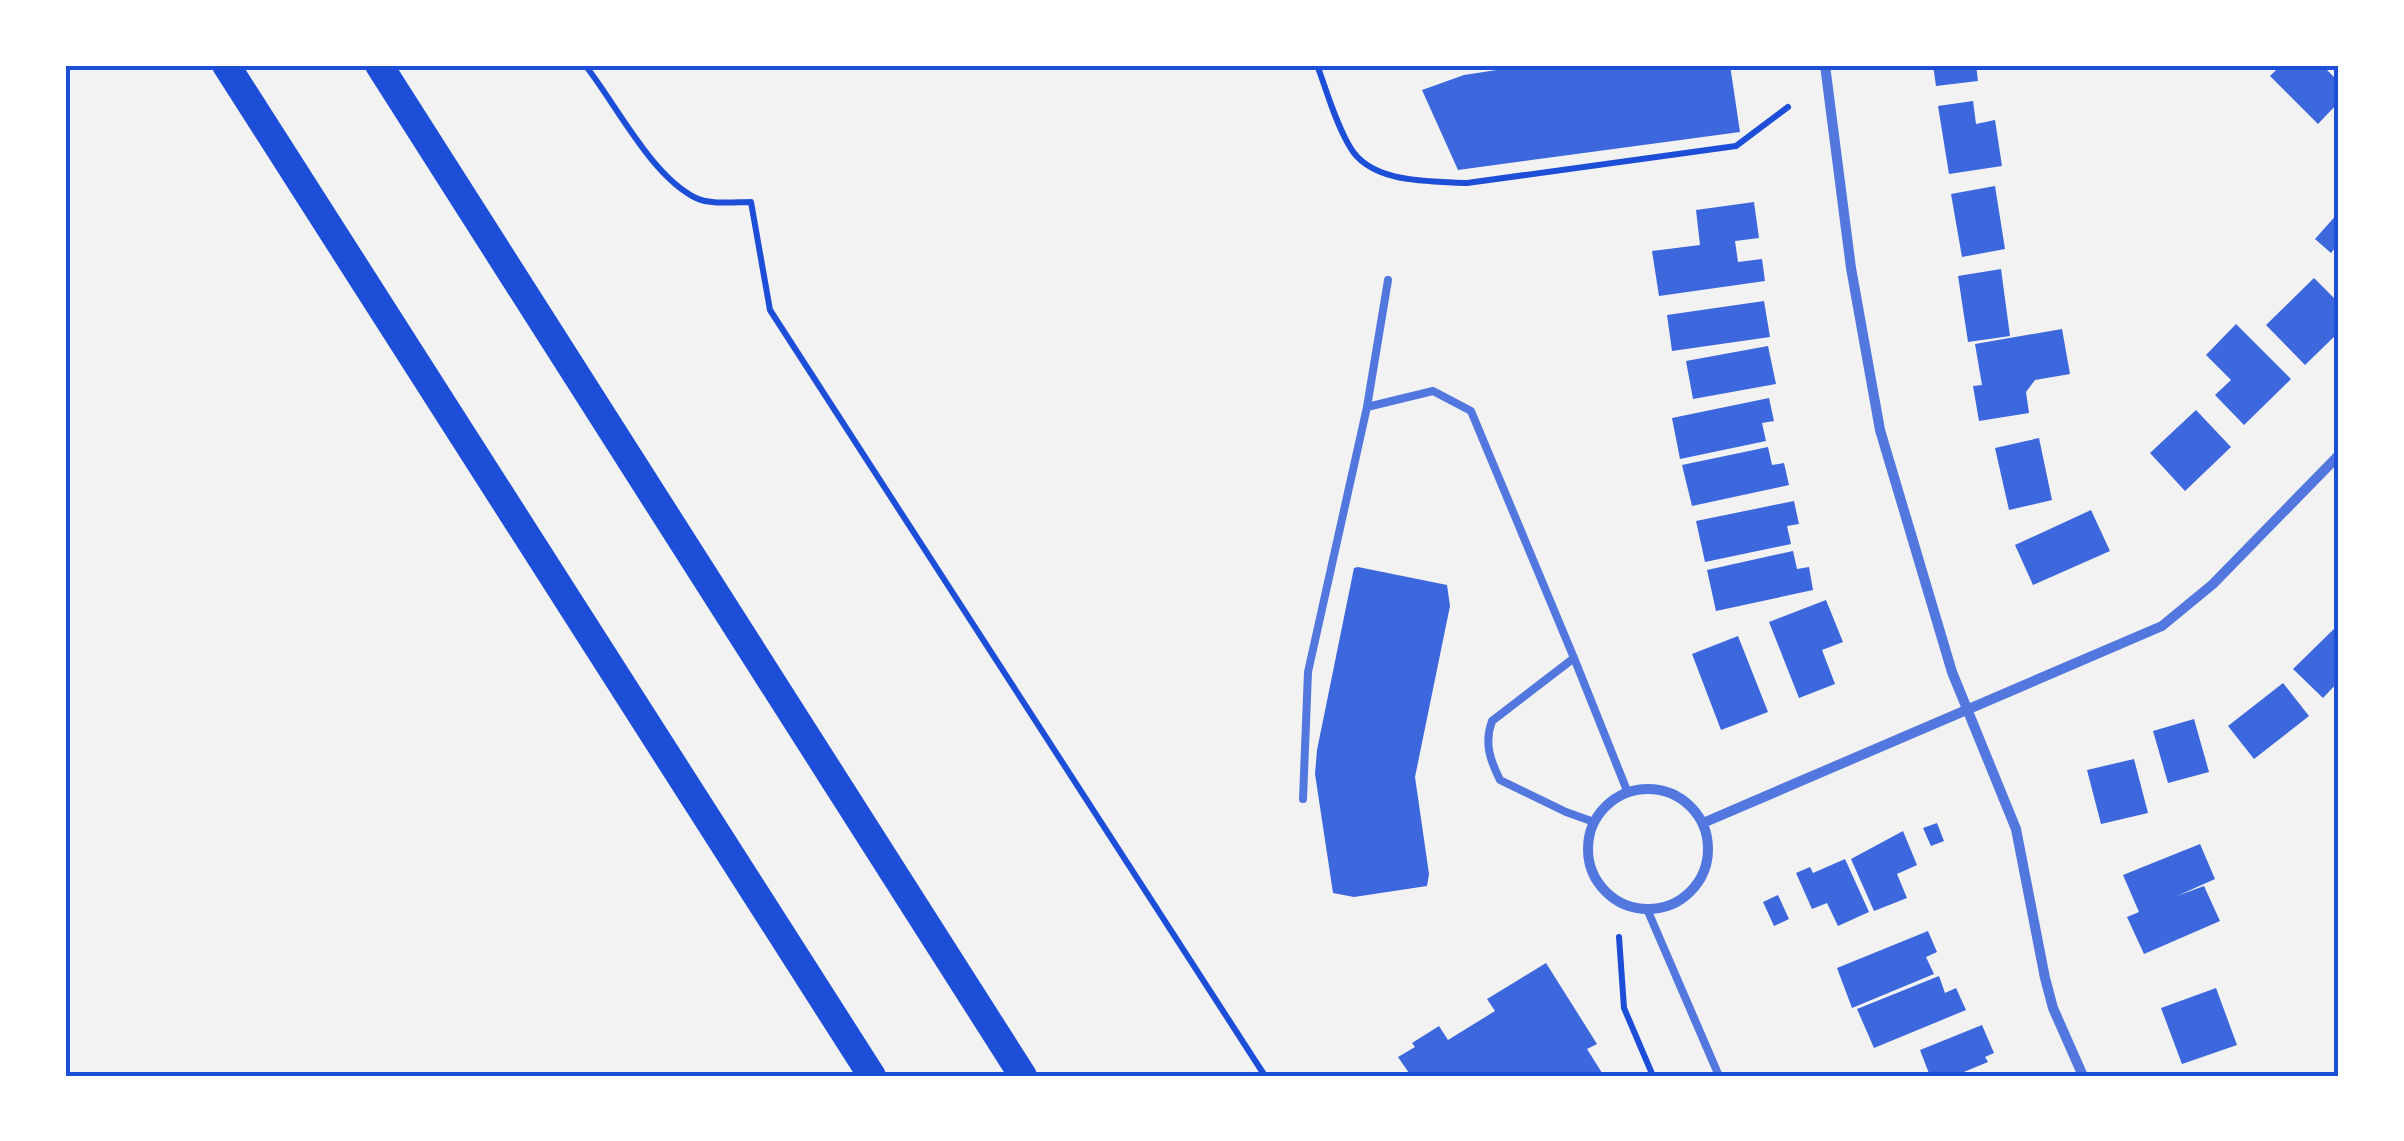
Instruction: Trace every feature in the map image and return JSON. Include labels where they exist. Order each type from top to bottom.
[{"type":"highway","points":[[226,65],[872,1076]]},
{"type":"highway","points":[[379,65],[1023,1076]]},
{"type":"street","points":[[1826,65],[1850,268],[1880,430],[1946,654],[2016,829],[2053,1008],[2083,1076]]},
{"type":"street","points":[[1703,823],[2162,626],[2213,584],[2339,455]]},
{"type":"street","points":[[1664,791],[1681,798],[1703,823],[1707,862],[1689,894],[1673,904],[1647,909],[1619,902],[1604,891],[1594,875],[1588,858],[1588,839],[1594,822],[1614,800],[1628,793],[1664,791]]},
{"type":"lane","points":[[1303,799],[1308,672],[1367,407],[1388,280]]},
{"type":"lane","points":[[1367,407],[1433,391],[1472,411],[1628,793]]},
{"type":"lane","points":[[1574,658],[1492,721],[1488,750],[1500,780],[1594,822]]},
{"type":"lane","points":[[1647,909],[1719,1076]]},
{"type":"path","points":[[585,65],[627,127],[666,174],[698,199],[751,202],[770,310],[1265,1076]]},
{"type":"path","points":[[1317,65],[1350,146],[1360,160],[1399,177],[1432,181],[1467,182],[1736,146],[1788,108]]},
{"type":"path","points":[[1619,938],[1624,1008],[1652,1076]]},
{"type":"building","points":[[1530,65],[1730,65],[1740,132],[1458,170],[1422,90],[1464,75]]},
{"type":"building","points":[[1933,65],[1976,65],[1978,81],[1936,86]]},
{"type":"building","points":[[2281,65],[2322,65],[2339,82],[2339,102],[2318,124],[2270,76]]},
{"type":"building","points":[[1973,101],[1976,124],[1995,120],[2002,166],[1949,174],[1938,106]]},
{"type":"building","points":[[1995,186],[2005,249],[1962,257],[1951,194]]},
{"type":"building","points":[[1754,202],[1759,238],[1735,241],[1738,262],[1762,259],[1765,281],[1659,296],[1652,251],[1700,245],[1696,210]]},
{"type":"building","points":[[2339,212],[2339,243],[2331,253],[2315,239]]},
{"type":"building","points":[[2001,269],[2010,336],[1968,342],[1958,276]]},
{"type":"building","points":[[2314,278],[2339,303],[2339,332],[2305,365],[2266,325]]},
{"type":"building","points":[[1764,301],[1770,337],[1672,351],[1667,315]]},
{"type":"building","points":[[2236,324],[2291,379],[2244,425],[2215,395],[2231,380],[2206,355]]},
{"type":"building","points":[[2062,329],[2070,374],[2035,380],[2026,392],[2029,413],[1979,421],[1973,386],[1982,385],[1975,344]]},
{"type":"building","points":[[1768,346],[1776,384],[1693,399],[1686,361]]},
{"type":"building","points":[[1769,398],[1774,421],[1762,423],[1766,441],[1680,459],[1672,418]]},
{"type":"building","points":[[2196,410],[2231,447],[2185,491],[2150,453]]},
{"type":"building","points":[[2039,438],[2052,500],[2009,510],[1995,448]]},
{"type":"building","points":[[1768,447],[1772,465],[1784,463],[1789,485],[1692,506],[1682,465]]},
{"type":"building","points":[[1794,501],[1799,524],[1787,526],[1791,544],[1705,562],[1696,521]]},
{"type":"building","points":[[2091,510],[2110,551],[2033,585],[2015,545]]},
{"type":"building","points":[[1793,551],[1797,569],[1809,567],[1813,590],[1716,611],[1707,570]]},
{"type":"building","points":[[1354,568],[1447,585],[1450,606],[1415,777],[1429,874],[1427,886],[1354,897],[1333,893],[1315,774]]},
{"type":"building","points":[[1826,600],[1843,642],[1822,650],[1835,684],[1799,698],[1769,622]]},
{"type":"building","points":[[2337,626],[2339,681],[2323,698],[2293,669]]},
{"type":"building","points":[[1738,636],[1768,712],[1721,730],[1692,654]]},
{"type":"building","points":[[2283,683],[2309,716],[2254,759],[2228,726]]},
{"type":"building","points":[[2194,719],[2209,772],[2168,783],[2153,731]]},
{"type":"building","points":[[2134,759],[2148,813],[2101,824],[2087,770]]},
{"type":"building","points":[[1937,823],[1944,841],[1931,846],[1923,828]]},
{"type":"building","points":[[1903,831],[1917,865],[1897,874],[1907,898],[1874,911],[1851,859]]},
{"type":"building","points":[[2200,844],[2215,879],[2177,896],[2204,886],[2220,921],[2144,954],[2127,917],[2139,912],[2123,875]]},
{"type":"building","points":[[1845,859],[1869,912],[1838,926],[1827,903],[1812,909],[1796,873],[1810,867],[1813,873]]},
{"type":"building","points":[[1778,895],[1789,919],[1774,926],[1763,902]]},
{"type":"building","points":[[1928,931],[1937,952],[1926,957],[1934,974],[1852,1008],[1837,968]]},
{"type":"building","points":[[1546,963],[1597,1044],[1587,1049],[1604,1076],[1411,1076],[1398,1057],[1415,1047],[1412,1043],[1439,1026],[1448,1040],[1495,1011],[1487,999]]},
{"type":"building","points":[[1939,976],[1945,993],[1956,988],[1966,1010],[1874,1048],[1857,1009]]},
{"type":"building","points":[[2216,988],[2237,1045],[2182,1064],[2161,1008]]},
{"type":"building","points":[[1982,1025],[1994,1053],[1985,1057],[1988,1062],[1954,1076],[1930,1076],[1920,1050]]}]
